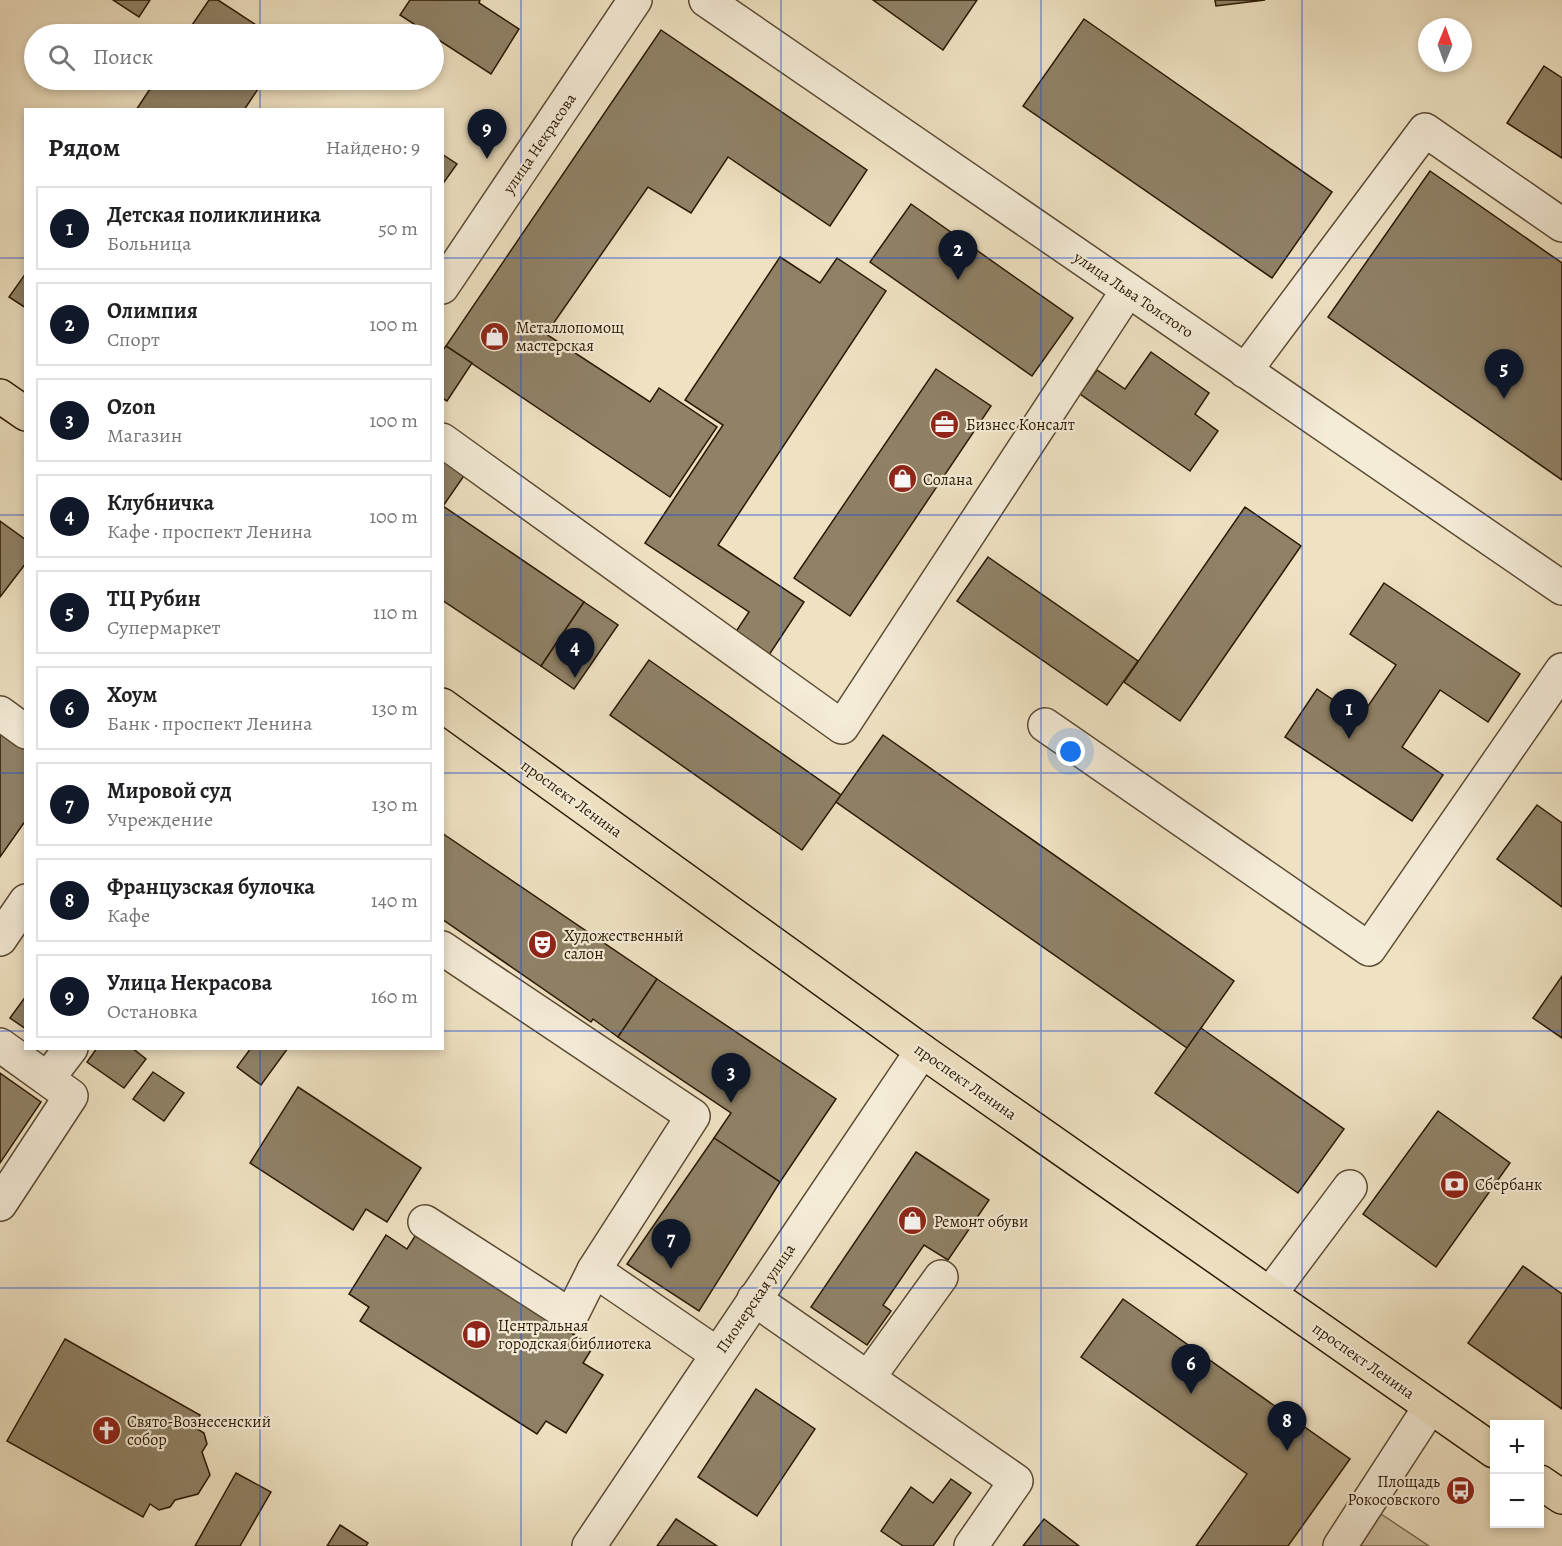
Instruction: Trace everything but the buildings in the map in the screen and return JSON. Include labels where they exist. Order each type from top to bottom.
[{"type":"main road","points":[[0,396],[24,413]]},
{"type":"main road","name":"проспект Ленина","points":[[444,706],[922,1051],[1490,1448]]},
{"type":"main road","points":[[1544,1485],[1562,1497]]},
{"type":"street","name":"улица Некрасова","points":[[444,284],[636,0]]},
{"type":"street","name":"улица Льва Толстого","points":[[706,0],[1562,588]]},
{"type":"street","points":[[1245,370],[1425,130],[1562,225]]},
{"type":"street","points":[[444,441],[842,727],[1128,290]]},
{"type":"street","points":[[1045,725],[1369,949],[1562,670]]},
{"type":"street","points":[[0,713],[24,731]]},
{"type":"street","points":[[0,939],[24,903]]},
{"type":"street","points":[[425,1222],[571,1316],[594,1270],[693,1116],[444,949]]},
{"type":"street","points":[[0,1045],[71,1096],[0,1204]]},
{"type":"street","points":[[48,1078],[69,1050]]},
{"type":"street","name":"Пионерская улица","points":[[589,1546],[922,1051]]},
{"type":"street","points":[[1270,1294],[1350,1187]]},
{"type":"street","points":[[594,1270],[717,1353]]},
{"type":"street","points":[[868,1378],[940,1277]]},
{"type":"street","points":[[754,1299],[1016,1481],[971,1546]]},
{"type":"street","points":[[1340,1546],[1430,1407]]},
{"type":"shaded area","points":[[1381,1514],[1429,1546],[1360,1546]]},
{"type":"place","name":"Улица Некрасова","points":[[487,159]]},
{"type":"place","name":"Олимпия","points":[[958,280]]},
{"type":"place","name":"Металлопомощ мастерская","points":[[495,336]]},
{"type":"place","name":"ТЦ Рубин","points":[[1504,399]]},
{"type":"place","name":"Бизнес Консалт","points":[[945,424]]},
{"type":"place","name":"Солана","points":[[902,479]]},
{"type":"place","name":"Клубничка","points":[[575,678]]},
{"type":"place","name":"Детская поликлиника","points":[[1349,739]]},
{"type":"place","name":"Художественный салон","points":[[543,944]]},
{"type":"place","name":"Ozon","points":[[731,1103]]},
{"type":"place","name":"Сбербанк","points":[[1454,1184]]},
{"type":"place","name":"Ремонт обуви","points":[[913,1221]]},
{"type":"place","name":"Мировой суд","points":[[671,1269]]},
{"type":"place","name":"Центральная городская библиотека","points":[[477,1334]]},
{"type":"place","name":"Хоум","points":[[1191,1394]]},
{"type":"place","name":"Свято-Вознесенский собор","points":[[106,1430]]},
{"type":"place","name":"Французская булочка","points":[[1287,1451]]},
{"type":"place","name":"Площадь Рокосовского","points":[[1461,1490]]}]
